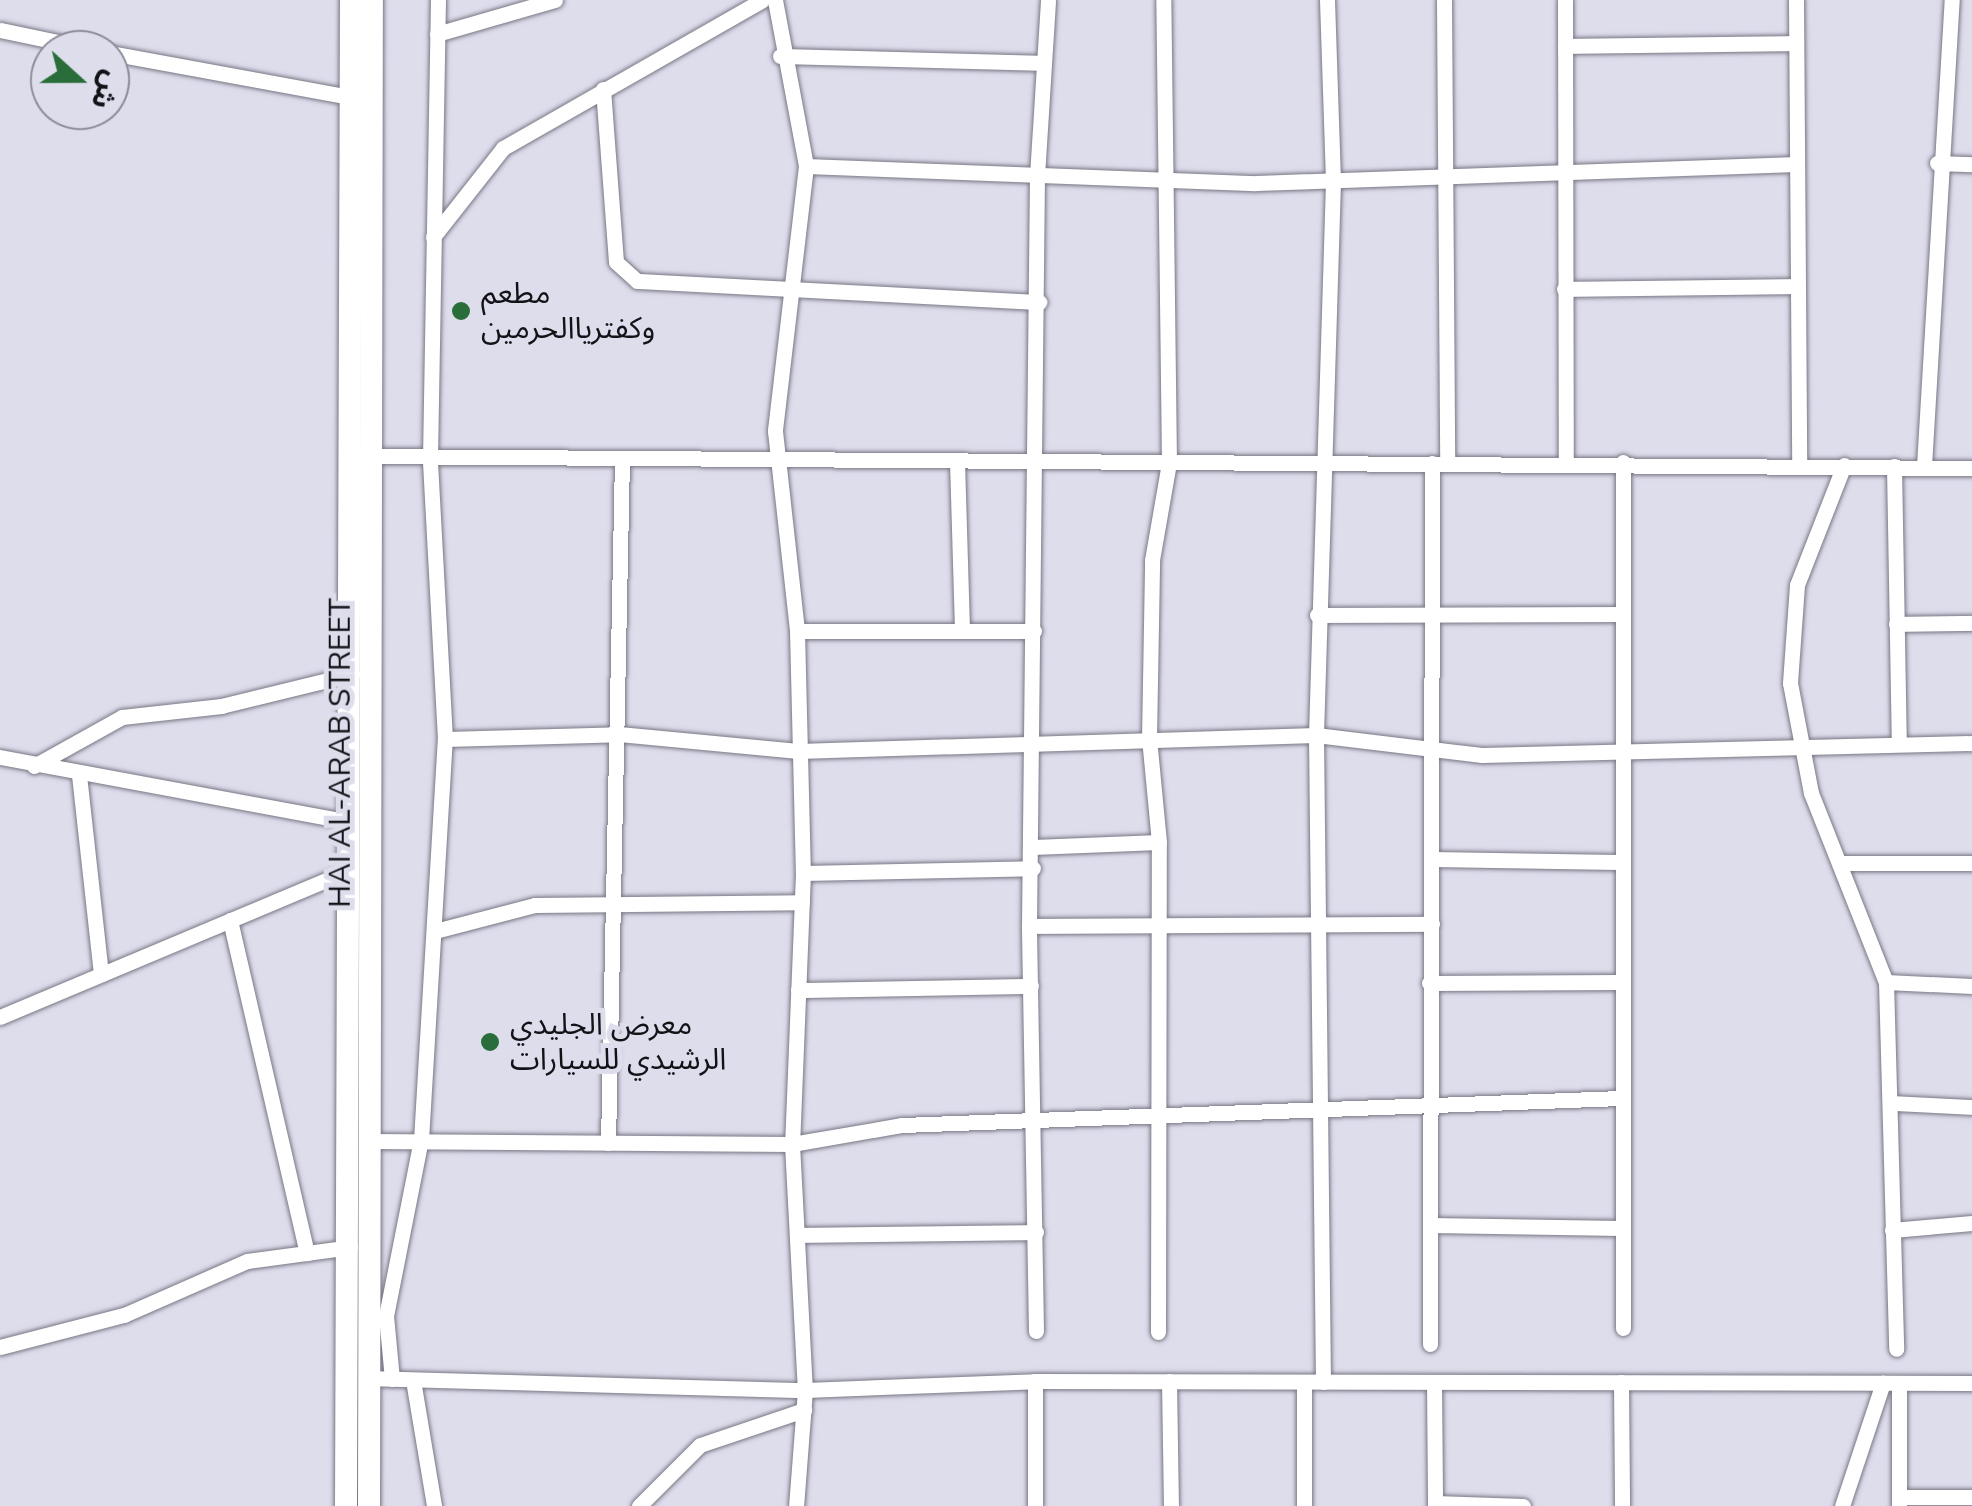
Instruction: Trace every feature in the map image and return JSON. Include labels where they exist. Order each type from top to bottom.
[{"type":"main road","name":"HAI AL-ARAB STREET","points":[[351,0],[361,66],[350,97],[371,1141],[366,1378],[368,1506]]},
{"type":"main road","name":"HAI AL-ARAB STREET","points":[[346,1506],[351,822],[363,792],[352,674],[361,66],[372,0]]},
{"type":"street","points":[[392,1379],[392,1265],[422,1140],[445,739],[430,458],[438,0]]},
{"type":"street","points":[[437,34],[555,0]]},
{"type":"street","points":[[432,239],[503,148],[762,0]]},
{"type":"street","points":[[776,0],[780,56],[806,166],[786,291],[775,460],[797,631],[803,874],[792,1144],[800,1234],[804,1390],[796,1506]]},
{"type":"street","points":[[1036,1331],[1029,926],[1035,743],[1037,176],[1040,63],[1048,0]]},
{"type":"street","points":[[1158,1332],[1159,842],[1149,739],[1152,560],[1168,463],[1163,0]]},
{"type":"street","points":[[1323,1382],[1316,1113],[1316,735],[1333,182],[1328,0]]},
{"type":"street","points":[[1430,1344],[1430,752],[1446,172],[1444,0]]},
{"type":"street","points":[[1565,0],[1566,463]]},
{"type":"street","points":[[1796,0],[1799,463]]},
{"type":"street","points":[[1924,466],[1936,163],[1952,0]]},
{"type":"street","points":[[0,30],[30,36]]},
{"type":"street","points":[[1566,46],[1796,43]]},
{"type":"street","points":[[780,56],[1040,63]]},
{"type":"street","points":[[130,57],[350,97]]},
{"type":"street","points":[[603,89],[616,262],[628,276],[786,291],[1038,302]]},
{"type":"street","points":[[1936,163],[1972,164]]},
{"type":"street","points":[[806,166],[1164,182],[1333,182],[1446,172],[1797,164]]},
{"type":"street","points":[[1564,289],[1796,286]]},
{"type":"street","points":[[357,456],[1323,464],[1799,463],[1972,468]]},
{"type":"street","points":[[608,1143],[622,460]]},
{"type":"street","points":[[957,460],[962,631]]},
{"type":"street","points":[[1623,1328],[1618,862],[1623,751],[1624,462]]},
{"type":"street","points":[[1844,465],[1797,585],[1796,745],[1886,982],[1893,1103],[1896,1349]]},
{"type":"street","points":[[1894,466],[1899,744]]},
{"type":"street","points":[[1317,616],[1621,614]]},
{"type":"street","points":[[1896,624],[1972,624]]},
{"type":"street","points":[[797,631],[1034,631]]},
{"type":"street","points":[[34,766],[122,717],[221,706],[352,674]]},
{"type":"street","points":[[445,739],[619,734],[798,751],[1316,735],[1430,752],[1972,743]]},
{"type":"street","points":[[0,757],[79,775],[351,822]]},
{"type":"street","points":[[79,775],[101,974]]},
{"type":"street","points":[[1033,847],[1159,842]]},
{"type":"street","points":[[1432,859],[1618,862]]},
{"type":"street","points":[[1838,864],[1972,863]]},
{"type":"street","points":[[803,874],[1033,868]]},
{"type":"street","points":[[0,1017],[350,870]]},
{"type":"street","points":[[435,930],[523,907],[802,902]]},
{"type":"street","points":[[230,920],[307,1253]]},
{"type":"street","points":[[1029,926],[1432,924]]},
{"type":"street","points":[[1429,983],[1620,982]]},
{"type":"street","points":[[1886,982],[1972,986]]},
{"type":"street","points":[[798,990],[1031,986]]},
{"type":"street","points":[[371,1141],[792,1144],[902,1125],[1159,1114],[1316,1113],[1621,1098]]},
{"type":"street","points":[[1893,1103],[1972,1107]]},
{"type":"street","points":[[1892,1230],[1972,1223]]},
{"type":"street","points":[[1430,1224],[1621,1228]]},
{"type":"street","points":[[800,1234],[1036,1232]]},
{"type":"street","points":[[0,1347],[124,1315],[247,1261],[350,1247]]},
{"type":"street","points":[[366,1378],[804,1390],[1035,1381],[1972,1383]]},
{"type":"street","points":[[413,1380],[434,1506]]},
{"type":"street","points":[[1035,1381],[1035,1506]]},
{"type":"street","points":[[1169,1382],[1171,1506]]},
{"type":"street","points":[[1304,1382],[1304,1506]]},
{"type":"street","points":[[1434,1382],[1435,1504],[1523,1506]]},
{"type":"street","points":[[1622,1382],[1622,1506]]},
{"type":"street","points":[[1891,1383],[1899,1501],[1972,1497]]},
{"type":"street","points":[[1842,1506],[1891,1383]]},
{"type":"street","points":[[639,1506],[700,1445],[804,1410]]},
{"type":"place","name":"مطعم وكفترياالحرمين","points":[[461,311]]},
{"type":"place","name":"معرض الجليدي الرشيدي للسيارات","points":[[490,1042]]}]
